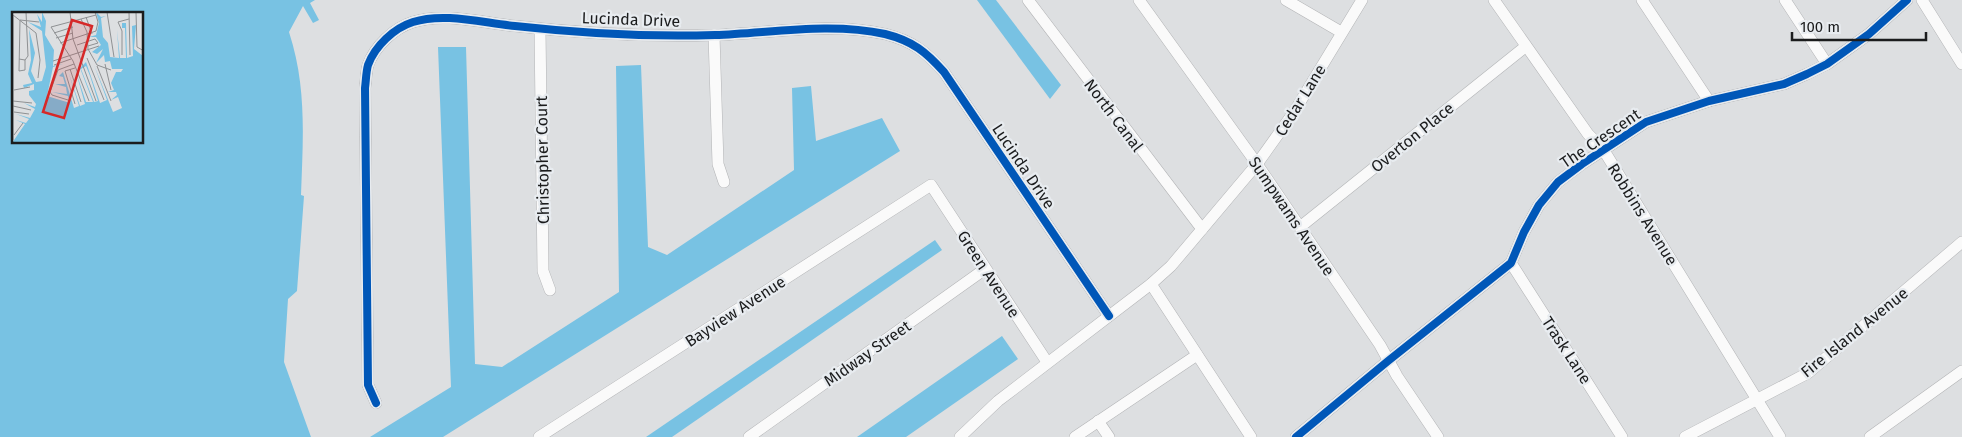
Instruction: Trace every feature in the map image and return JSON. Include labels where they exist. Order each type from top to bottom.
[{"type":"street","name":"North Canal","points":[[1028,0],[1202,229]]},
{"type":"street","name":"Sumpwams Avenue","points":[[1139,0],[1257,164],[1380,346],[1438,437]]},
{"type":"street","points":[[1286,0],[1341,32]]},
{"type":"street","name":"Cedar Lane","points":[[960,437],[998,401],[1151,284],[1171,266],[1257,164],[1294,112],[1362,0]]},
{"type":"street","name":"Robbins Avenue","points":[[1494,0],[1525,47],[1588,134],[1604,149],[1780,437]]},
{"type":"street","points":[[1642,0],[1709,101]]},
{"type":"street","points":[[1785,0],[1827,64]]},
{"type":"street","name":"The Crescent","points":[[1296,437],[1388,361],[1511,264],[1524,232],[1539,205],[1558,182],[1604,149],[1646,122],[1709,101],[1784,84],[1827,64],[1869,34],[1908,0]]},
{"type":"street","points":[[1922,0],[1962,64]]},
{"type":"street","name":"Lucinda Drive","points":[[376,403],[368,385],[365,88],[368,66],[379,48],[394,31],[411,22],[430,18],[540,29],[714,35],[819,29],[856,30],[894,37],[909,42],[927,52],[944,72],[1109,316]]},
{"type":"street","name":"Christopher Court","points":[[540,29],[543,271],[550,290]]},
{"type":"street","points":[[714,35],[718,164],[724,182]]},
{"type":"street","name":"Overton Place","points":[[1300,227],[1525,47]]},
{"type":"street","name":"Green Avenue","points":[[931,185],[1047,362]]},
{"type":"street","name":"Bayview Avenue","points":[[539,437],[931,185]]},
{"type":"street","name":"Fire Island Avenue","points":[[1685,437],[1808,373],[1962,242]]},
{"type":"street","name":"Trask Lane","points":[[1511,264],[1622,437]]},
{"type":"street","name":"Midway Street","points":[[749,437],[986,269]]},
{"type":"street","points":[[1151,284],[1251,437]]},
{"type":"street","points":[[1075,437],[1197,355]]},
{"type":"street","points":[[1870,437],[1962,371]]},
{"type":"street","points":[[1098,421],[1109,437]]},
{"type":"water","points":[[0,0],[315,0],[310,3],[319,20],[313,23],[303,6],[289,32],[295,52],[301,93],[303,133],[301,195],[304,196],[297,291],[288,299],[284,362],[311,437],[0,437]]},
{"type":"water","points":[[977,0],[996,0],[1061,85],[1050,99]]},
{"type":"water","points":[[438,47],[466,47],[475,364],[502,367],[619,292],[616,66],[641,65],[648,247],[667,255],[794,170],[792,88],[811,86],[816,141],[882,118],[900,151],[443,437],[370,437],[451,387]]},
{"type":"water","points":[[935,240],[942,250],[672,437],[646,437]]},
{"type":"water","points":[[1002,336],[1018,359],[906,437],[857,437]]},
{"type":"cycle path","points":[[1296,437],[1511,263],[1524,232],[1539,205],[1558,182],[1582,164],[1646,122],[1709,101],[1784,84],[1827,64],[1869,34],[1907,0]]},
{"type":"cycle path","points":[[376,403],[368,385],[366,74],[375,51],[392,33],[413,22],[425,19],[464,19],[503,25],[640,35],[715,35],[800,29],[843,29],[885,34],[904,40],[925,53],[944,72],[1109,316]]}]
